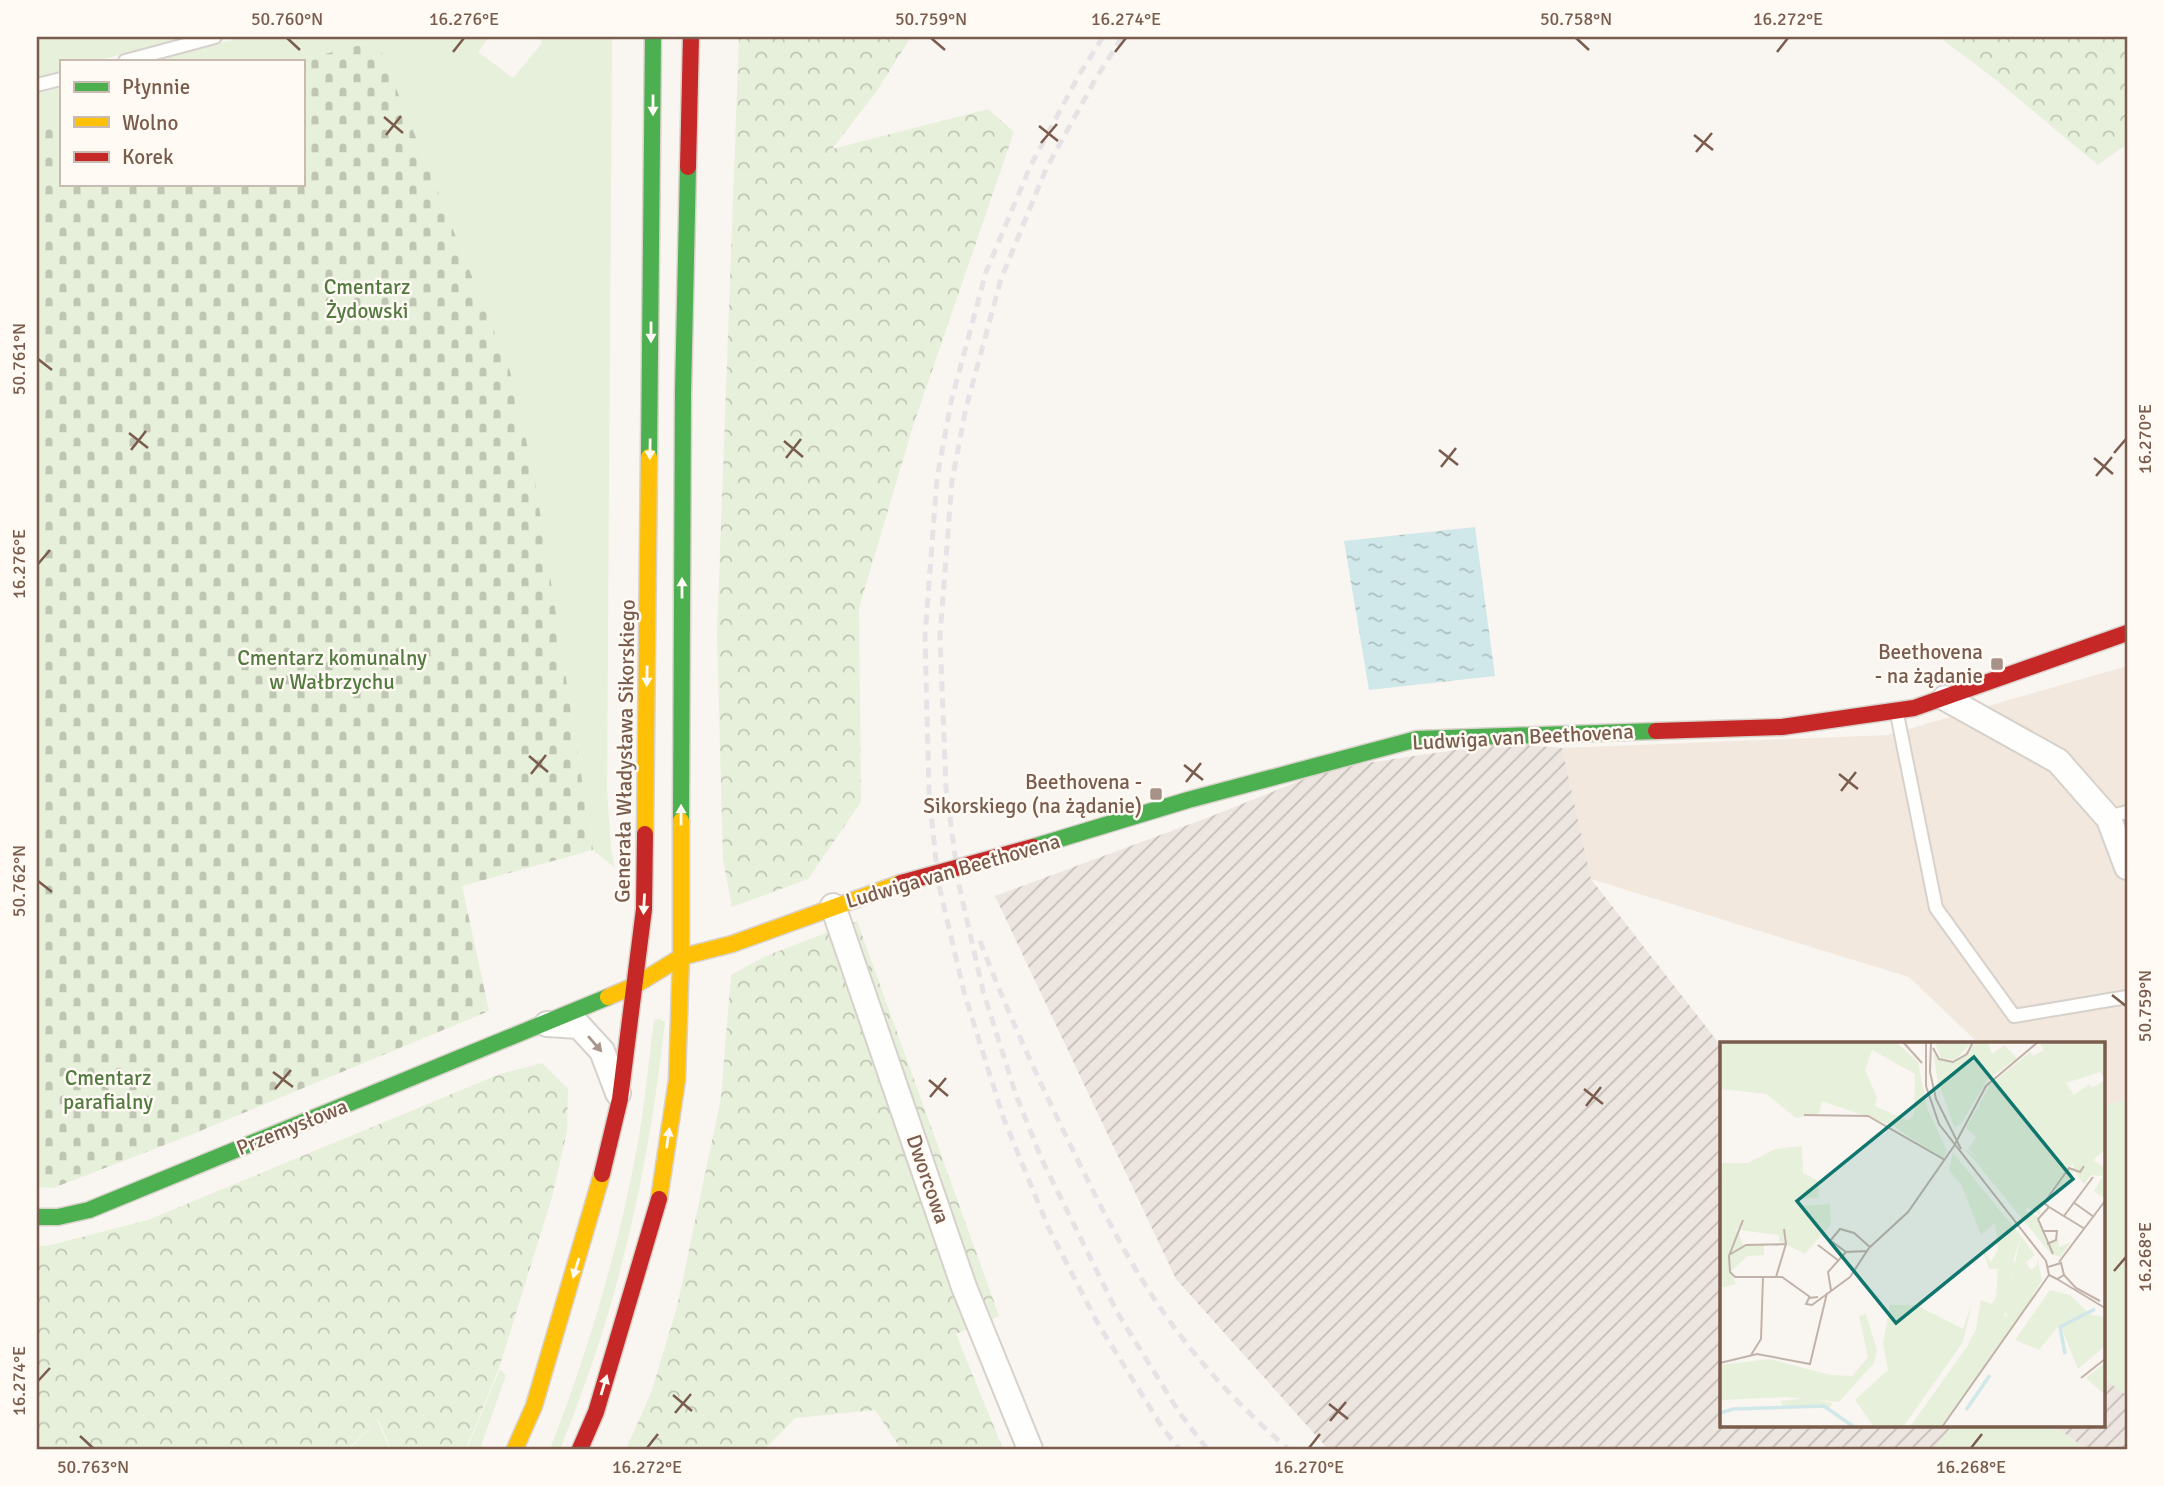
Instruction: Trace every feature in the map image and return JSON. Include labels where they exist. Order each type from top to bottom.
[{"type":"main road","name":"Generała Władysława Sikorskiego","points":[[515,1449],[534,1406],[595,1202],[620,1099],[645,896],[653,37]]},
{"type":"main road","points":[[580,1449],[596,1412],[658,1205],[677,1080],[681,957],[683,407],[691,37]]},
{"type":"main road","name":"Ludwiga van Beethovena","points":[[634,986],[681,957],[732,944],[901,883],[1188,800],[1417,739],[1782,727],[1914,708],[2127,633]]},
{"type":"main road","name":"Przemysłowa","points":[[37,1217],[58,1217],[89,1210],[634,986]]},
{"type":"street","points":[[1945,698],[2059,761],[2117,815],[2127,867]]},
{"type":"street","name":"Dworcowa","points":[[833,906],[964,1287],[1030,1449]]},
{"type":"street","name":"Przemysłowa","points":[[543,1023],[579,1027],[602,1051],[620,1099]]},
{"type":"lane","points":[[129,60],[215,37]]},
{"type":"lane","points":[[37,85],[60,79]]},
{"type":"lane","points":[[1896,710],[1936,908],[2014,1016],[2127,997]]},
{"type":"shaded area","points":[[2127,666],[2127,1101],[2104,1105],[2104,1042],[1977,1042],[1909,977],[1591,879],[1562,748],[1888,735]]},
{"type":"shaded area","points":[[1503,743],[1562,748],[1591,879],[1720,1045],[1720,1426],[1952,1426],[1934,1449],[1328,1449],[1176,1279],[995,896],[1212,816],[1332,768]]},
{"type":"shaded area","points":[[2104,1379],[2127,1395],[2127,1449],[2086,1449],[2054,1426],[2104,1426]]},
{"type":"green space","points":[[37,37],[187,37],[100,60],[60,60],[60,71],[37,77]]},
{"type":"green space","points":[[243,37],[489,37],[478,52],[513,78],[542,43],[539,37],[612,37],[607,789],[615,868],[593,850],[534,474],[510,371],[377,41],[300,60],[159,60]]},
{"type":"green space","points":[[739,37],[911,37],[876,92],[832,149],[988,109],[1014,132],[913,426],[859,608],[861,802],[808,879],[732,907],[723,859],[717,634]]},
{"type":"green space","points":[[1939,37],[2127,37],[2127,144],[2098,165],[1995,79]]},
{"type":"green space","name":"Cmentarz komunalny w Wałbrzychu","points":[[377,41],[510,371],[534,474],[593,850],[462,886],[489,1011],[188,1136],[53,1188],[37,1187],[37,121],[60,115],[60,186],[304,186],[304,60],[300,60]]},
{"type":"green space","points":[[60,87],[60,115],[37,121],[37,94]]},
{"type":"green space","points":[[857,921],[999,1316],[956,1334],[1003,1449],[901,1449],[875,1410],[795,1418],[765,1449],[626,1449],[651,1393],[677,1307],[721,1098],[731,975],[766,956]]},
{"type":"green space","points":[[654,1020],[665,1022],[658,1078],[640,1187],[628,1240],[580,1396],[560,1449],[550,1449],[588,1342],[610,1269],[638,1141]]},
{"type":"green space","points":[[542,1063],[568,1089],[567,1131],[552,1197],[499,1368],[466,1449],[391,1449],[378,1419],[348,1449],[37,1449],[37,1246],[47,1246],[148,1220],[500,1074]]},
{"type":"green space","points":[[2127,1101],[2127,1395],[2104,1379],[2104,1105]]},
{"type":"green space","points":[[500,1369],[506,1375],[480,1449],[467,1449]]},
{"type":"green space","points":[[377,1420],[390,1449],[350,1449]]},
{"type":"green space","points":[[1952,1426],[2054,1426],[2086,1449],[1934,1449]]},
{"type":"water","points":[[1475,527],[1495,676],[1369,690],[1344,541]]},
{"type":"railway","points":[[1103,37],[1079,75],[1030,167],[986,272],[951,402],[937,478],[925,636],[929,792],[938,881],[964,992],[1003,1117],[1049,1229],[1097,1322],[1162,1427],[1179,1449]]},
{"type":"railway","points":[[1122,37],[1046,169],[1001,279],[966,408],[952,481],[940,636],[946,788],[959,885],[983,991],[1016,1095],[1042,1160],[1117,1312],[1179,1412],[1207,1449]]},
{"type":"railway","points":[[980,941],[1061,1126],[1136,1271],[1179,1334],[1208,1370],[1288,1449]]},
{"type":"traffic: fast","points":[[649,457],[653,37]]},
{"type":"traffic: fast","points":[[681,821],[683,393],[688,167]]},
{"type":"traffic: fast","points":[[1033,847],[1188,800],[1417,739],[1656,731]]},
{"type":"traffic: fast","points":[[37,1217],[58,1217],[89,1210],[608,997]]},
{"type":"traffic: slow","points":[[645,834],[649,457]]},
{"type":"traffic: slow","points":[[659,1199],[677,1080],[681,957],[681,821]]},
{"type":"traffic: slow","points":[[608,997],[634,986],[681,957],[732,944],[901,883]]},
{"type":"traffic: slow","points":[[515,1449],[534,1406],[602,1174]]},
{"type":"traffic: jam","points":[[688,167],[691,37]]},
{"type":"traffic: jam","points":[[1656,731],[1782,727],[1914,708],[2127,633]]},
{"type":"traffic: jam","points":[[602,1174],[620,1099],[644,909],[645,834]]},
{"type":"traffic: jam","points":[[901,883],[1033,847]]},
{"type":"traffic: jam","points":[[580,1449],[596,1412],[659,1199]]},
{"type":"place","name":"Beethovena - na żądanie","points":[[1997,664]]},
{"type":"place","name":"Beethovena - Sikorskiego (na żądanie)","points":[[1156,794]]},
{"type":"park label","name":"Cmentarz Żydowski","points":[[367,299]]},
{"type":"park label","name":"Cmentarz parafialny","points":[[108,1090]]}]
